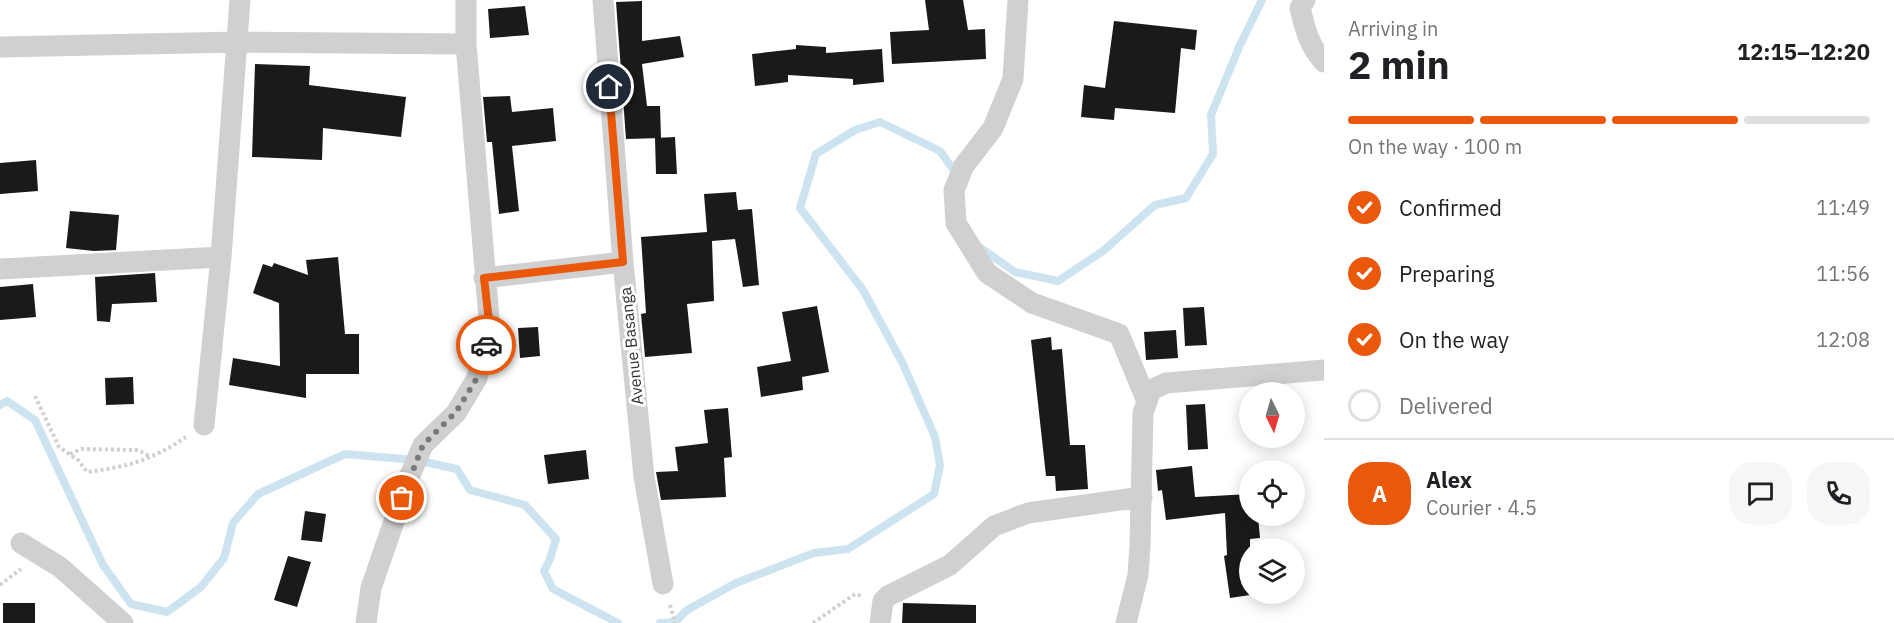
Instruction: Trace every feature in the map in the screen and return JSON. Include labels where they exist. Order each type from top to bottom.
[{"type":"street","points":[[204,425],[221,257],[240,0]]},
{"type":"street","points":[[366,623],[371,588],[423,445],[456,412],[477,378],[490,330],[466,44],[466,0]]},
{"type":"street","name":"Avenue Basanga","points":[[603,0],[623,262],[644,477],[663,584]]},
{"type":"street","points":[[1018,0],[1013,79],[993,128],[963,167],[954,190],[956,223],[987,273],[1032,303],[1119,334],[1146,399],[1138,575],[1126,623]]},
{"type":"street","points":[[1305,0],[1300,8],[1306,33],[1315,52],[1324,62]]},
{"type":"street","points":[[0,47],[238,42],[466,44]]},
{"type":"street","points":[[0,269],[221,257]]},
{"type":"street","points":[[484,278],[623,262]]},
{"type":"street","points":[[1146,399],[1151,390],[1166,383],[1324,370]]},
{"type":"street","points":[[880,623],[883,601],[903,587],[925,579],[950,565],[994,526],[1028,513],[1087,507],[1142,497]]},
{"type":"street","points":[[21,543],[60,567],[123,623]]},
{"type":"path","points":[[35,396],[59,447],[70,454],[87,472],[134,465],[152,458],[204,425]]},
{"type":"path","points":[[70,454],[81,449],[138,450],[152,458]]},
{"type":"path","points":[[813,623],[855,594],[883,601]]},
{"type":"building","points":[[925,0],[963,0],[968,30],[985,29],[986,59],[892,64],[890,32],[929,30]]},
{"type":"building","points":[[642,1],[642,41],[680,36],[684,57],[642,64],[647,106],[660,106],[661,138],[626,139],[616,2]]},
{"type":"building","points":[[525,6],[529,35],[490,38],[488,9]]},
{"type":"building","points":[[1114,21],[1197,30],[1195,50],[1181,48],[1175,113],[1115,108],[1114,120],[1081,117],[1084,85],[1105,88]]},
{"type":"building","points":[[796,45],[826,47],[826,53],[882,49],[884,82],[853,85],[853,79],[788,75],[788,82],[755,86],[752,54],[796,49]]},
{"type":"building","points":[[255,64],[310,66],[309,85],[406,97],[401,137],[323,128],[322,160],[252,157]]},
{"type":"building","points":[[510,96],[512,112],[553,108],[556,141],[512,146],[519,211],[499,214],[492,142],[487,142],[483,97]]},
{"type":"building","points":[[675,137],[677,174],[656,174],[655,138]]},
{"type":"building","points":[[36,160],[38,191],[0,194],[0,163]]},
{"type":"building","points":[[736,192],[738,210],[752,209],[759,285],[743,287],[735,239],[712,241],[714,301],[687,304],[692,353],[645,357],[641,314],[646,313],[641,237],[707,232],[704,194]]},
{"type":"building","points":[[70,211],[119,215],[116,250],[94,251],[66,248]]},
{"type":"building","points":[[338,257],[345,334],[359,334],[359,374],[306,374],[306,398],[229,385],[233,358],[280,366],[279,303],[253,293],[263,264],[272,267],[274,263],[308,275],[306,260]]},
{"type":"building","points":[[155,273],[157,302],[112,304],[110,322],[97,321],[95,277]]},
{"type":"building","points":[[33,284],[36,317],[0,320],[0,287]]},
{"type":"building","points":[[817,306],[829,372],[802,377],[803,390],[761,397],[757,367],[791,361],[782,312]]},
{"type":"building","points":[[1204,307],[1207,345],[1185,346],[1183,308]]},
{"type":"building","points":[[538,327],[540,356],[520,358],[518,328]]},
{"type":"building","points":[[1176,330],[1178,358],[1146,360],[1144,332]]},
{"type":"building","points":[[1051,337],[1052,350],[1062,349],[1070,445],[1085,445],[1088,489],[1056,491],[1055,476],[1046,476],[1031,340]]},
{"type":"building","points":[[133,377],[134,404],[106,405],[105,378]]},
{"type":"building","points":[[1205,404],[1208,449],[1188,450],[1186,405]]},
{"type":"building","points":[[728,408],[732,457],[724,458],[726,497],[661,500],[656,472],[678,471],[675,447],[708,443],[704,410]]},
{"type":"building","points":[[586,450],[589,479],[548,484],[544,455]]},
{"type":"building","points":[[1192,466],[1195,497],[1239,495],[1239,526],[1259,526],[1260,538],[1239,538],[1239,597],[1230,598],[1224,556],[1227,555],[1225,513],[1166,520],[1162,490],[1158,491],[1156,470]]},
{"type":"building","points":[[305,511],[326,514],[322,542],[301,540]]},
{"type":"building","points":[[288,556],[311,562],[297,607],[274,600]]},
{"type":"building","points":[[3,603],[35,603],[35,623],[3,623]]},
{"type":"building","points":[[903,603],[976,605],[976,623],[902,623]]},
{"type":"waterway","points":[[978,246],[1015,272],[1058,281],[1103,251],[1155,205],[1186,198],[1213,154],[1211,115],[1240,45],[1262,0]]},
{"type":"waterway","points":[[660,623],[675,622],[687,610],[736,583],[814,553],[848,549],[934,494],[940,465],[935,437],[903,364],[863,290],[800,208],[816,154],[855,130],[880,122],[940,151],[958,176]]},
{"type":"waterway","points":[[0,405],[7,401],[35,420],[103,565],[131,604],[167,612],[201,587],[224,558],[233,523],[258,494],[345,454],[416,460],[457,469],[470,490],[525,505],[556,539],[544,571],[553,589],[618,623]]},
{"type":"way so far","points":[[402,498],[423,445],[456,412],[477,378],[486,345]]},
{"type":"route","points":[[486,345],[490,330],[484,278],[623,262],[609,87]]}]
